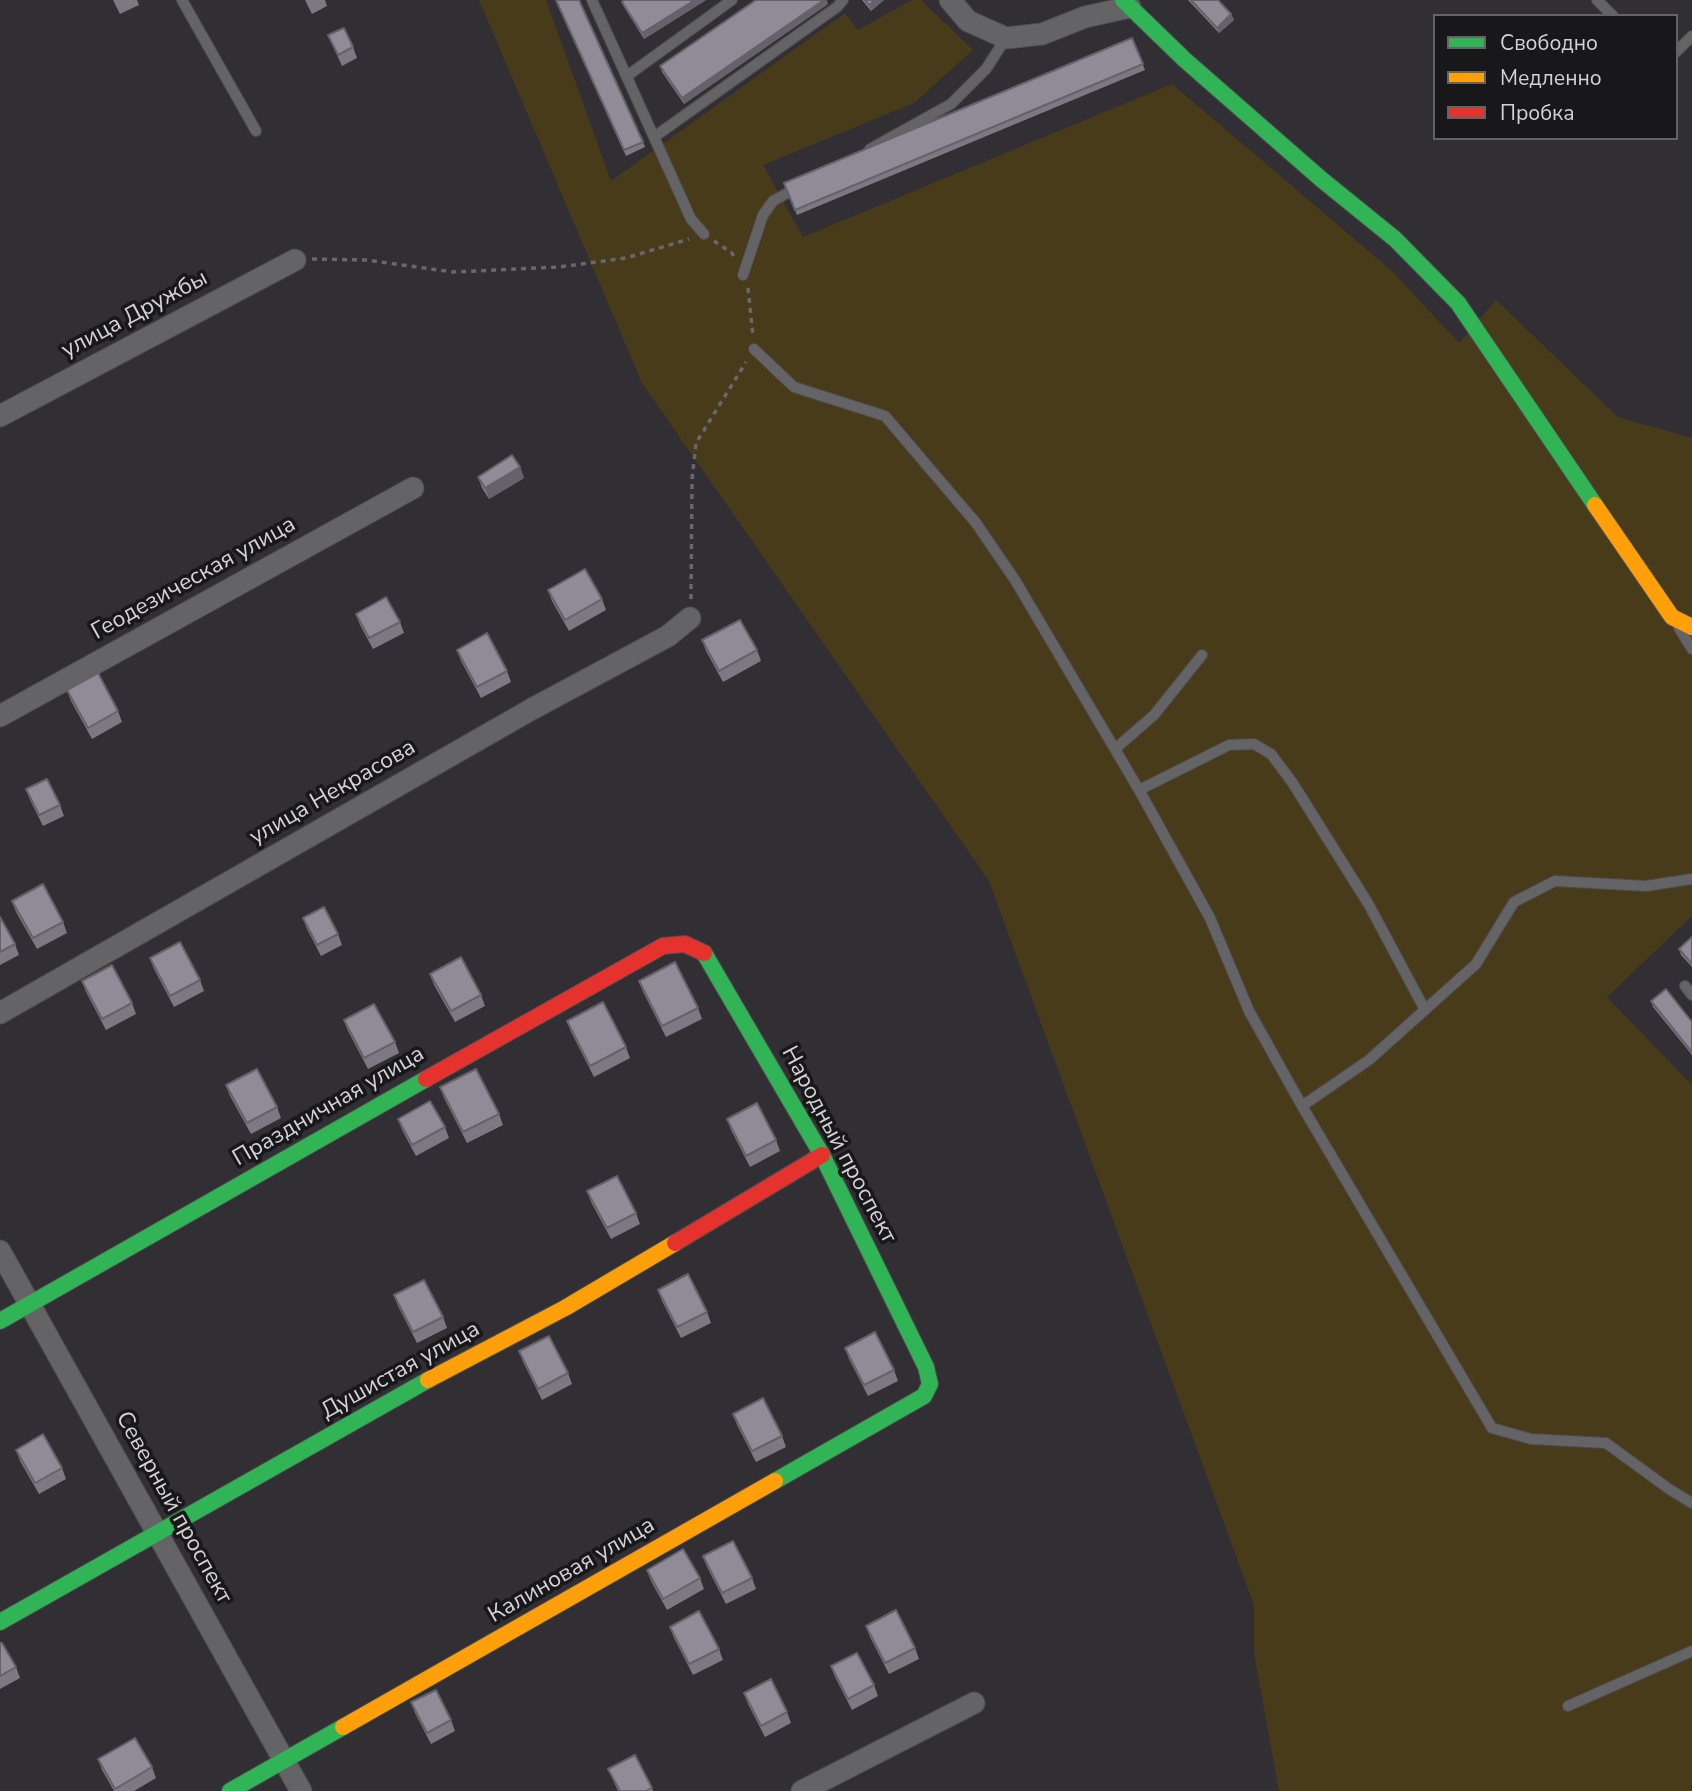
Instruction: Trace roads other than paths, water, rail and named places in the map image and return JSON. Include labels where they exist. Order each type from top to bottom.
[{"type":"street","points":[[950,0],[968,21],[1006,38],[1042,34],[1126,3],[1185,60],[1321,179],[1395,239],[1458,303],[1672,617],[1692,627]]},
{"type":"street","name":"улица Дружбы","points":[[0,416],[295,260]]},
{"type":"street","name":"Геодезическая улица","points":[[0,716],[413,488]]},
{"type":"street","name":"улица Некрасова","points":[[0,1013],[532,709],[668,636],[690,618]]},
{"type":"street","name":"Народный проспект","points":[[685,944],[705,951],[822,1155],[926,1367],[930,1384]]},
{"type":"street","name":"Праздничная улица","points":[[0,1321],[555,1005],[663,946],[685,944]]},
{"type":"street","name":"Душистая улица","points":[[0,1622],[409,1391],[565,1308],[822,1155]]},
{"type":"street","name":"Северный проспект","points":[[0,1251],[301,1791]]},
{"type":"street","name":"Калиновая улица","points":[[230,1791],[924,1396],[930,1384]]},
{"type":"street","points":[[802,1791],[974,1703]]},
{"type":"lane","points":[[182,0],[256,131]]},
{"type":"lane","points":[[627,76],[732,0]]},
{"type":"lane","points":[[654,138],[837,7],[843,0]]},
{"type":"lane","points":[[1597,0],[1611,14]]},
{"type":"lane","points":[[594,1],[691,219],[704,234]]},
{"type":"lane","points":[[1678,50],[1692,36]]},
{"type":"lane","points":[[856,156],[951,104],[986,69],[1006,38]]},
{"type":"lane","points":[[743,275],[763,215],[773,201],[809,182]]},
{"type":"lane","points":[[754,349],[794,387],[885,416],[976,523],[1015,580],[1139,790],[1210,918],[1249,1011],[1302,1106],[1492,1428],[1531,1439],[1606,1443],[1692,1503]]},
{"type":"lane","points":[[1672,617],[1692,649]]},
{"type":"lane","points":[[1115,749],[1154,715],[1202,655]]},
{"type":"lane","points":[[1139,790],[1229,746],[1254,744],[1271,754],[1292,782],[1369,905],[1425,1010]]},
{"type":"lane","points":[[1302,1106],[1369,1060],[1476,964],[1514,902],[1555,881],[1646,886],[1692,879]]},
{"type":"lane","points":[[1568,1706],[1692,1651]]}]
